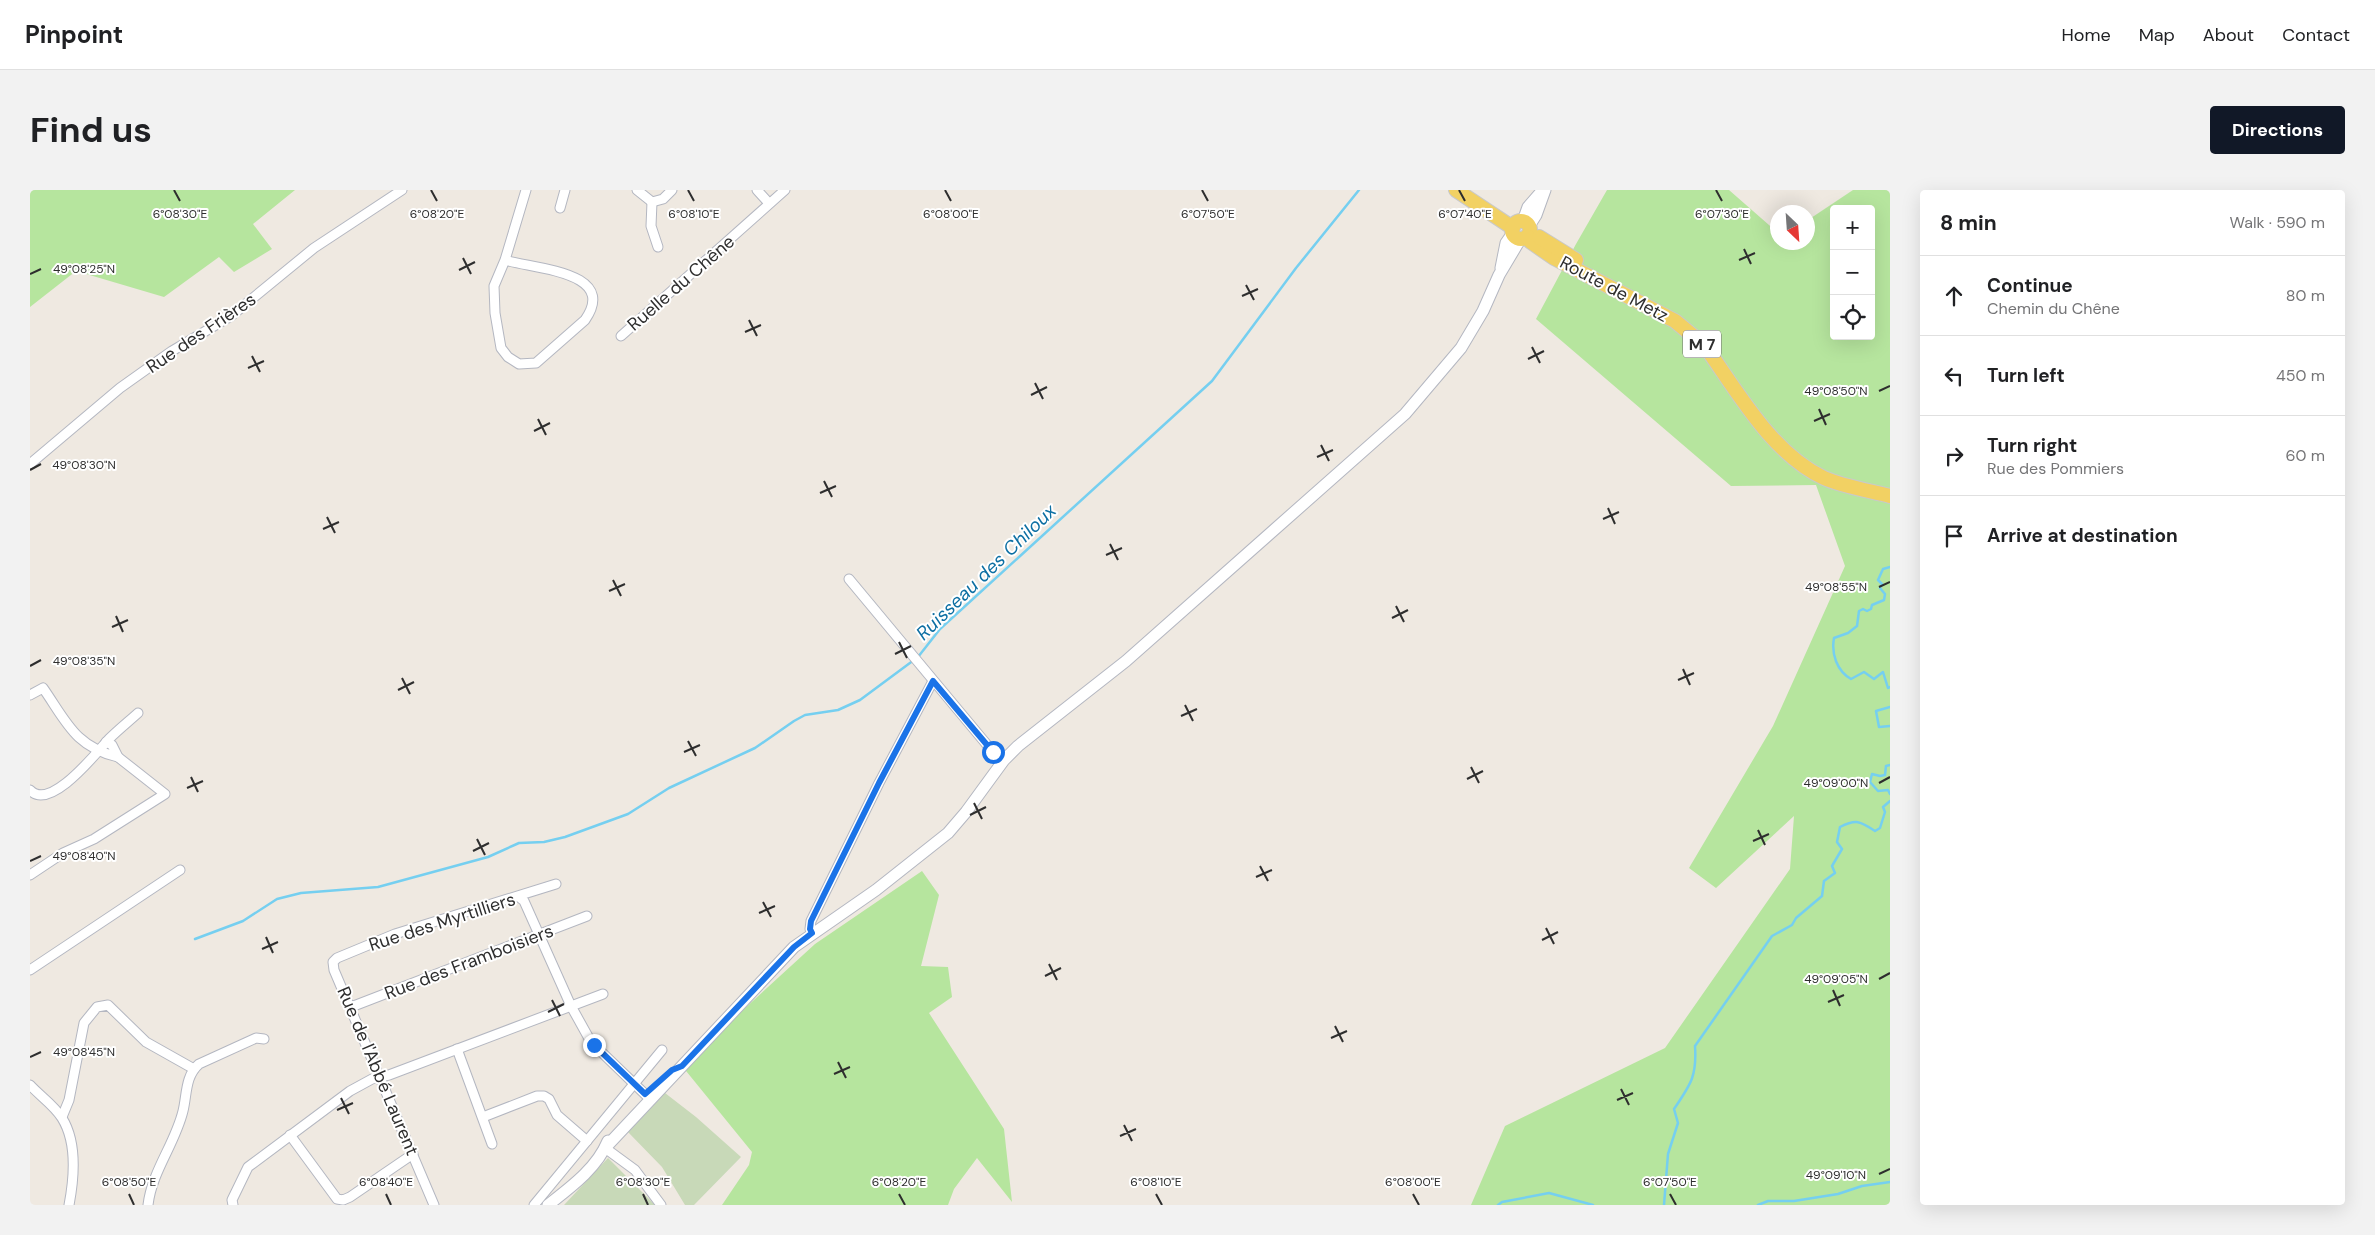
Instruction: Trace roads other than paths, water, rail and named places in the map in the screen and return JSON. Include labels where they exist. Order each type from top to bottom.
[{"type":"main road","name":"Route de Metz","points":[[1456,190],[1522,230]]},
{"type":"main road","name":"Route de Metz","points":[[1470,190],[1522,230],[1531,242],[1554,258],[1676,321],[1704,346],[1760,421],[1789,454],[1803,466],[1826,479],[1890,496]]},
{"type":"street","name":"Rue des Frières","points":[[30,464],[120,388],[172,351],[231,316],[314,248],[402,190]]},
{"type":"street","points":[[505,260],[571,275],[586,285],[592,296],[590,312],[585,320],[536,363],[520,364],[508,357],[501,348],[495,313],[494,286],[505,260],[526,190]]},
{"type":"street","points":[[560,208],[566,190]]},
{"type":"street","points":[[637,190],[652,202]]},
{"type":"street","points":[[652,202],[663,199],[672,190]]},
{"type":"street","points":[[757,190],[767,200]]},
{"type":"street","name":"Ruelle du Chêne","points":[[621,336],[785,190]]},
{"type":"street","points":[[1522,230],[1528,207],[1544,190]]},
{"type":"street","points":[[548,1205],[591,1167],[648,1096],[664,1087],[794,947],[876,890],[948,833],[1004,760],[1042,726],[1090,691],[1126,661],[1405,414],[1438,378],[1461,348],[1483,311],[1500,274],[1506,243],[1536,215],[1544,190]]},
{"type":"street","points":[[652,202],[651,226],[658,247]]},
{"type":"street","points":[[849,579],[993,752],[1004,760]]},
{"type":"street","points":[[812,933],[810,929],[811,921],[879,783],[933,681]]},
{"type":"street","points":[[30,695],[43,688],[66,726],[88,746],[118,757],[165,794],[94,839],[64,853],[30,875]]},
{"type":"street","points":[[30,790],[41,795],[53,792],[76,776],[106,742],[138,712]]},
{"type":"street","points":[[106,742],[112,745],[118,757]]},
{"type":"street","points":[[30,970],[180,870]]},
{"type":"street","name":"Rue des Myrtilliers","points":[[333,966],[337,958],[395,934],[556,884]]},
{"type":"street","points":[[519,897],[524,901],[571,1006],[591,1042],[648,1096]]},
{"type":"street","name":"Rue des Framboisiers","points":[[349,1002],[539,935],[587,916]]},
{"type":"street","name":"Rue de l'Abbé Laurent","points":[[333,966],[434,1205]]},
{"type":"street","points":[[234,1205],[232,1200],[248,1167],[350,1091],[372,1079],[381,1078],[603,994]]},
{"type":"street","points":[[62,1117],[69,1100],[84,1023],[98,1007],[108,1005],[146,1042],[194,1069]]},
{"type":"street","points":[[148,1205],[152,1181],[180,1122],[187,1088],[194,1069],[199,1064],[256,1038],[264,1039]]},
{"type":"street","points":[[456,1049],[492,1144]]},
{"type":"street","points":[[534,1205],[662,1050]]},
{"type":"street","points":[[30,1085],[62,1117],[70,1139],[72,1158],[69,1205]]},
{"type":"street","points":[[482,1117],[537,1096],[544,1096],[550,1101],[557,1115],[587,1141]]},
{"type":"street","points":[[290,1135],[337,1199],[343,1200],[413,1154]]},
{"type":"street","points":[[605,1148],[634,1170],[661,1205]]},
{"type":"street","points":[[556,1205],[569,1188]]},
{"type":"waterway","name":"Ruisseau des Chiloux","points":[[195,939],[243,921],[277,899],[301,893],[378,887],[488,857],[519,843],[544,842],[565,837],[628,814],[669,788],[755,748],[805,715],[838,710],[860,700],[918,657],[940,629],[1212,381],[1296,268],[1359,190]]},
{"type":"waterway","points":[[1890,567],[1883,569],[1878,580],[1882,584],[1880,588],[1885,594],[1884,600],[1872,605],[1871,609],[1867,611],[1863,609],[1859,611],[1857,626],[1848,633],[1834,638],[1833,644],[1836,662],[1846,676],[1851,679],[1864,672],[1874,679],[1883,672],[1888,688],[1890,687]]},
{"type":"waterway","points":[[1890,707],[1876,711],[1879,727],[1890,726]]},
{"type":"waterway","points":[[1890,765],[1886,766],[1885,775],[1872,774],[1870,782],[1878,791],[1888,790],[1890,794]]},
{"type":"waterway","points":[[1664,1205],[1668,1154],[1678,1123],[1674,1109],[1692,1079],[1695,1065],[1695,1046],[1772,936],[1792,925],[1796,918],[1822,896],[1824,881],[1835,873],[1832,866],[1842,849],[1837,842],[1840,827],[1858,822],[1875,831],[1880,828],[1885,812],[1883,807],[1890,801]]},
{"type":"waterway","points":[[1758,1205],[1768,1201],[1794,1201],[1838,1194],[1862,1186],[1890,1182]]},
{"type":"waterway","points":[[1498,1205],[1502,1202],[1549,1193],[1593,1205]]}]
